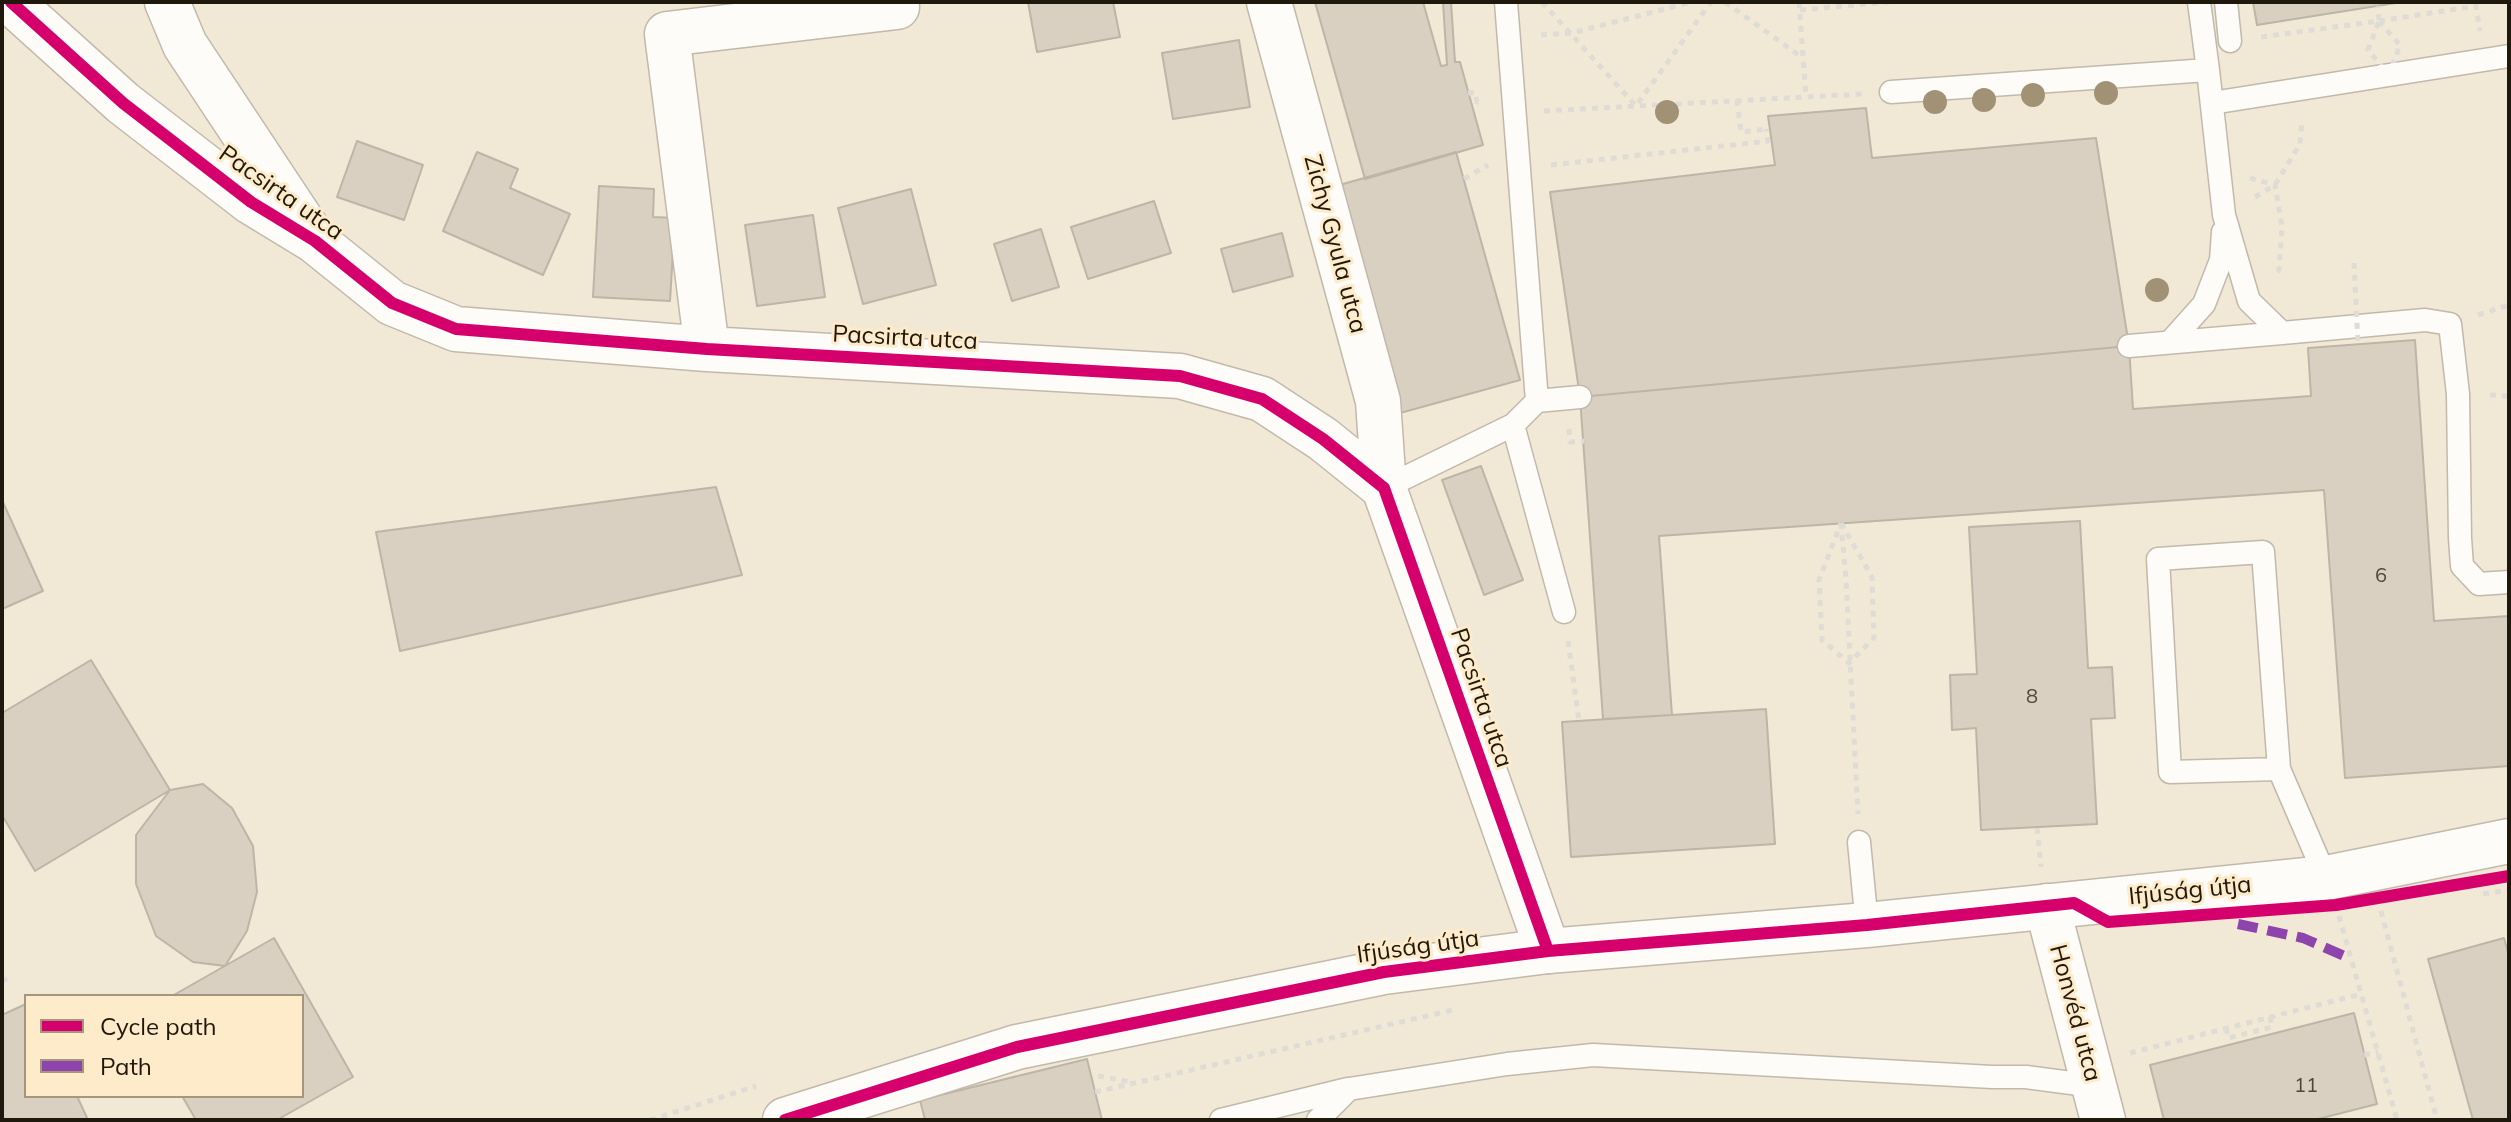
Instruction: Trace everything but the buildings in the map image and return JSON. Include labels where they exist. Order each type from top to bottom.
[{"type":"street","name":"Pacsirta utca","points":[[11,2],[123,103],[251,202],[315,241],[392,303],[456,329],[707,349],[1180,376],[1262,399],[1323,439],[1384,488],[1548,951]]},
{"type":"street","points":[[167,2],[185,45],[315,241]]},
{"type":"street","name":"Zichy Gyula utca","points":[[1269,2],[1378,401],[1384,488]]},
{"type":"street","points":[[707,349],[667,34],[897,7]]},
{"type":"street","points":[[1323,439],[1378,401]]},
{"type":"street","name":"Ifjúság útja","points":[[785,1120],[1017,1047],[1384,972],[1548,951],[1867,925],[2042,877],[2326,878],[2501,860]]},
{"type":"street","name":"Honvéd utca","points":[[2042,877],[2099,1103]]},
{"type":"lane","points":[[1384,488],[1514,431],[1537,401],[1506,2]]},
{"type":"lane","points":[[2170,342],[2204,304],[2221,260],[2224,215],[2199,2]]},
{"type":"lane","points":[[2226,2],[2230,41]]},
{"type":"lane","points":[[2212,103],[2509,56]]},
{"type":"lane","points":[[1891,92],[2208,70]]},
{"type":"lane","points":[[2224,215],[2249,301],[2282,333]]},
{"type":"lane","points":[[2129,346],[2425,320],[2450,324],[2458,394],[2462,566],[2479,584],[2509,582]]},
{"type":"lane","points":[[1537,401],[1580,397]]},
{"type":"lane","points":[[1514,431],[1564,612]]},
{"type":"lane","points":[[2279,769],[2170,772],[2158,559],[2263,552],[2279,769],[2326,878]]},
{"type":"lane","points":[[1859,842],[1867,925]]},
{"type":"lane","points":[[1221,1120],[1349,1089],[1507,1064],[1593,1055],[2026,1077],[2099,1103]]},
{"type":"lane","points":[[1318,1120],[1349,1089]]},
{"type":"path","points":[[1542,2],[1636,106]]},
{"type":"path","points":[[1572,33],[1692,2]]},
{"type":"path","points":[[1636,106],[1711,2]]},
{"type":"path","points":[[1725,2],[1803,58]]},
{"type":"path","points":[[1799,2],[1806,97]]},
{"type":"path","points":[[1800,10],[1820,5],[1889,2]]},
{"type":"path","points":[[2378,6],[2379,21],[2400,45]]},
{"type":"path","points":[[2230,41],[2476,6]]},
{"type":"path","points":[[2224,215],[2275,185],[2300,144],[2305,89]]},
{"type":"path","points":[[1468,93],[1475,92],[1477,102]]},
{"type":"path","points":[[1514,112],[1891,92]]},
{"type":"path","points":[[1519,169],[1768,141],[1768,129],[1741,132],[1737,100]]},
{"type":"path","points":[[2220,177],[2243,176],[2275,185]]},
{"type":"path","points":[[2249,301],[2279,270],[2282,227],[2275,185]]},
{"type":"path","points":[[2354,263],[2358,344]]},
{"type":"path","points":[[1514,431],[1569,423],[1570,442],[1584,441]]},
{"type":"path","points":[[1841,523],[1859,842]]},
{"type":"path","points":[[1841,523],[1819,580],[1822,640],[1849,663]]},
{"type":"path","points":[[1841,523],[1872,577],[1874,638],[1849,663]]},
{"type":"path","points":[[1564,612],[1579,721]]},
{"type":"path","points":[[2037,828],[2042,877]]},
{"type":"path","points":[[2478,881],[2501,860]]},
{"type":"path","points":[[2326,878],[2397,1120]]},
{"type":"path","points":[[2381,911],[2437,1120]]},
{"type":"path","points":[[2,981],[11,977]]},
{"type":"path","points":[[2124,1054],[2361,994]]},
{"type":"path","points":[[1095,1092],[1455,1009]]},
{"type":"path","points":[[2226,1028],[2228,1038],[2251,1036],[2272,1027],[2270,1017]]},
{"type":"path","points":[[2364,1055],[2378,1052]]},
{"type":"path","points":[[1091,1075],[1136,1083]]},
{"type":"marked path","points":[[2238,924],[2303,938],[2351,959]]},
{"type":"cycle path","points":[[11,2],[123,103],[251,202],[315,241],[392,303],[456,329],[707,349],[1180,376],[1262,399],[1323,439],[1384,488],[1548,951]]},
{"type":"cycle path","points":[[785,1120],[1017,1047],[1384,972],[1548,951],[1867,925],[2074,903],[2108,922],[2336,905],[2509,876]]}]
